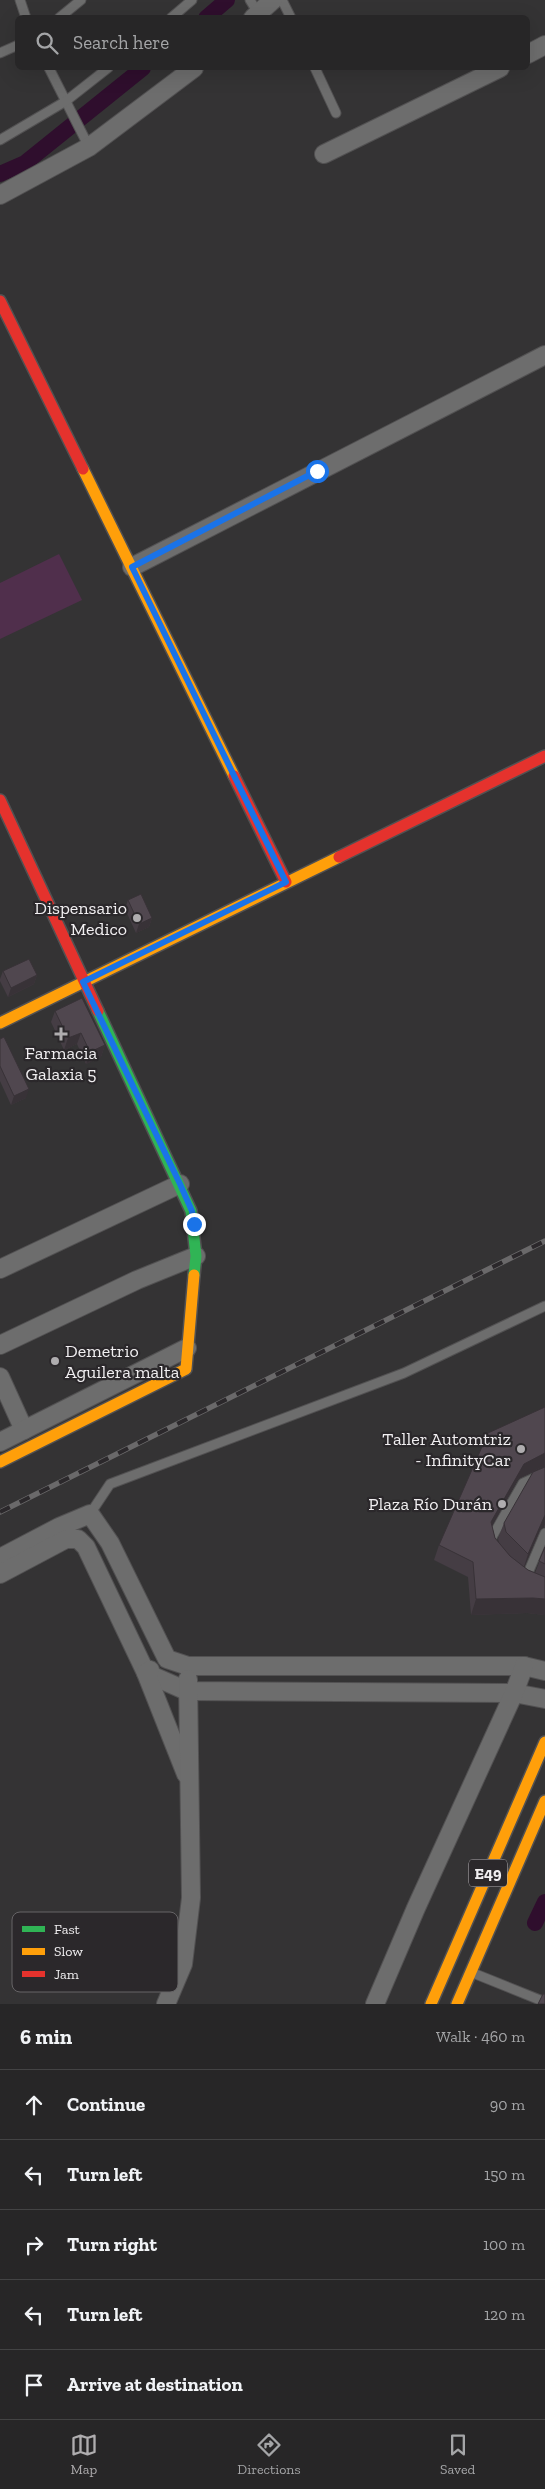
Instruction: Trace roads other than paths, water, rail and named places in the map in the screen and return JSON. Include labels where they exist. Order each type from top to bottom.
[{"type":"street","points":[[254,10],[273,0]]},
{"type":"street","points":[[530,53],[545,45]]},
{"type":"street","points":[[0,195],[89,147],[191,70]]},
{"type":"street","points":[[324,154],[496,70]]},
{"type":"street","points":[[0,301],[286,882]]},
{"type":"street","points":[[132,567],[545,355]]},
{"type":"street","points":[[0,1023],[545,756]]},
{"type":"street","points":[[0,800],[83,982],[192,1211],[196,1256],[186,1370],[0,1462]]},
{"type":"street","points":[[0,1269],[180,1184]]},
{"type":"street","points":[[0,1345],[137,1280],[196,1256]]},
{"type":"street","points":[[0,1442],[187,1348]]},
{"type":"street","points":[[0,1378],[24,1430]]},
{"type":"street","points":[[0,1558],[59,1527],[90,1514],[110,1543],[167,1659],[188,1666],[524,1666],[545,1671]]},
{"type":"street","points":[[0,1574],[66,1539],[78,1539],[86,1547],[146,1673],[189,1782]]},
{"type":"street","points":[[146,1673],[167,1659]]},
{"type":"street","points":[[178,1974],[182,1964],[190,1898],[188,1666]]},
{"type":"street","points":[[375,2004],[416,1908],[514,1693],[524,1666]]},
{"type":"street","points":[[146,1673],[187,1691],[514,1693],[545,1700]]},
{"type":"street","name":"E49","points":[[431,2004],[545,1742]]},
{"type":"street","name":"E49","points":[[456,2004],[545,1801]]},
{"type":"street","points":[[166,2004],[171,1992]]},
{"type":"lane","points":[[20,0],[25,15]]},
{"type":"lane","points":[[63,15],[81,0]]},
{"type":"lane","points":[[174,15],[192,0]]},
{"type":"lane","points":[[282,0],[290,15]]},
{"type":"lane","points":[[0,53],[15,46]]},
{"type":"lane","points":[[50,70],[89,147]]},
{"type":"lane","points":[[0,140],[66,101],[105,70]]},
{"type":"lane","points":[[316,70],[336,113]]},
{"type":"lane","points":[[90,1514],[110,1484],[404,1373],[545,1306]]},
{"type":"lane","points":[[495,1552],[491,1545],[492,1537],[523,1483],[545,1473]]},
{"type":"lane","points":[[545,1533],[522,1577],[545,1588]]},
{"type":"lane","points":[[471,1972],[545,2002]]},
{"type":"waterway","points":[[210,15],[227,0]]},
{"type":"waterway","points":[[0,174],[25,163],[141,70]]},
{"type":"waterway","points":[[535,1923],[545,1902]]},
{"type":"railway","points":[[0,1512],[545,1241]]},
{"type":"place","name":"Dispensario Medico","points":[[137,918]]},
{"type":"place","name":"Farmacia Galaxia 5","points":[[61,1034]]},
{"type":"place","name":"Demetrio Aguilera malta","points":[[55,1361]]},
{"type":"place","name":"Taller Automtriz - InfinityCar","points":[[521,1449]]},
{"type":"place","name":"Plaza Río Durán","points":[[502,1504]]}]
